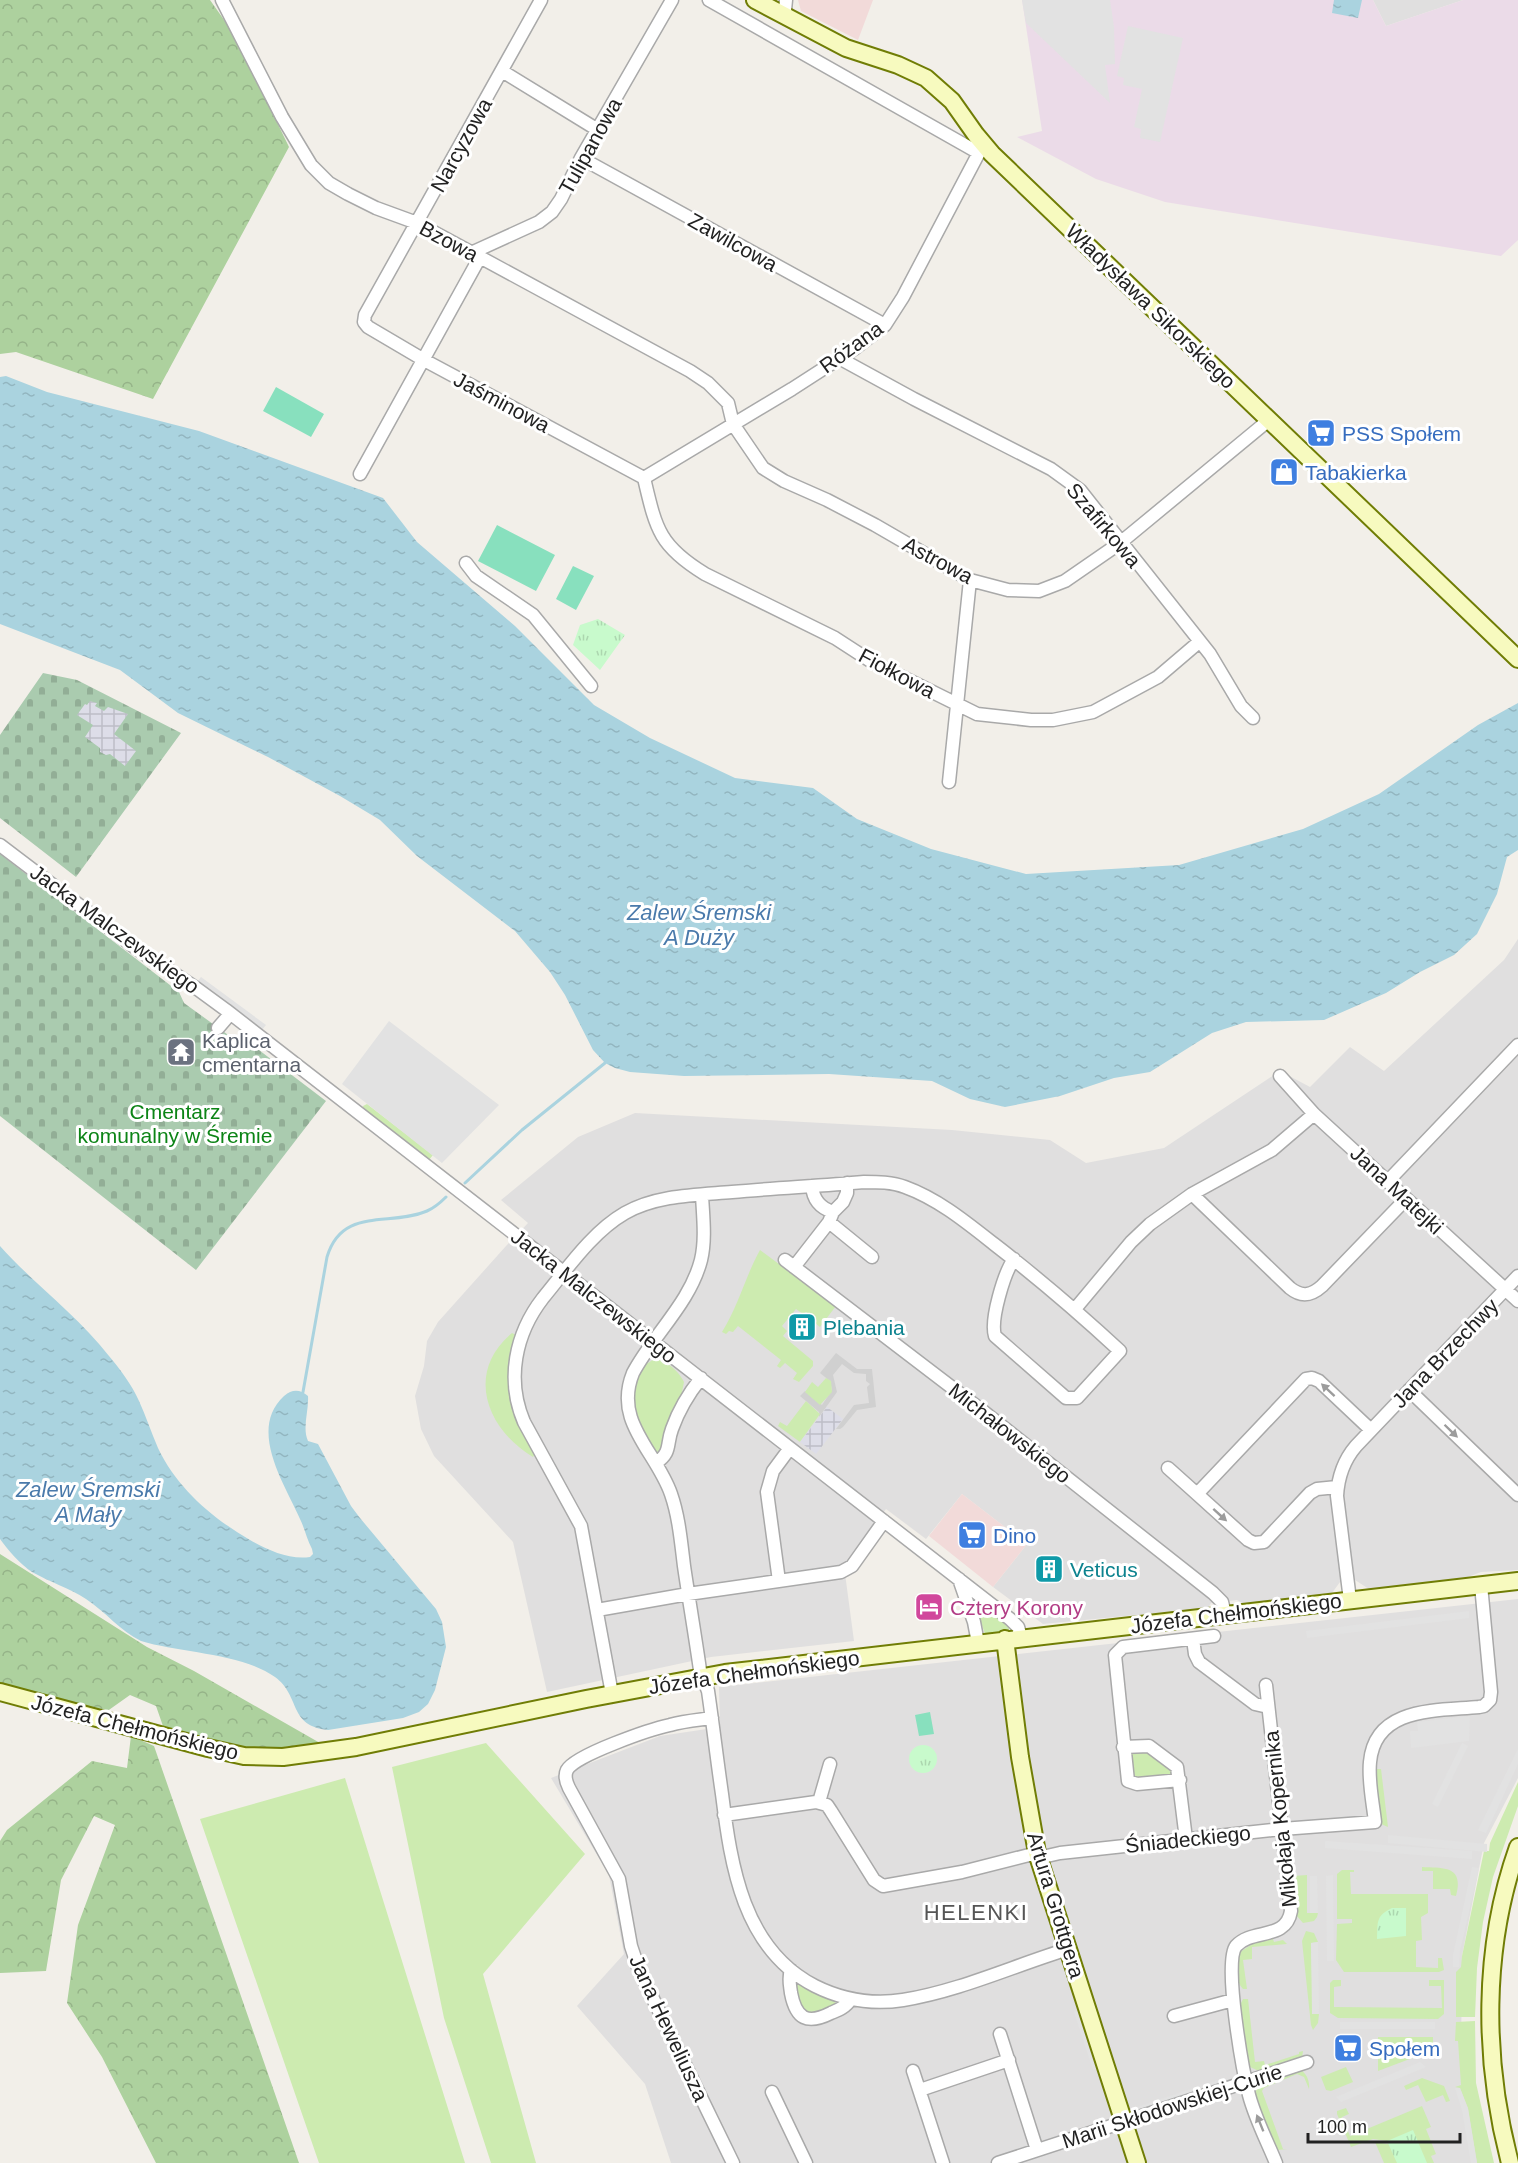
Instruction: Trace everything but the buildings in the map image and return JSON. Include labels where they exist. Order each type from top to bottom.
[{"type":"street","name":"Bzowa","points":[[222,0],[282,117],[311,165],[329,183],[376,207],[417,223],[690,371],[708,383],[728,403],[733,424]]},
{"type":"street","name":"Narcyzowa","points":[[364,322],[365,315],[541,0]]},
{"type":"street","name":"Tulipanowa","points":[[476,255],[539,222],[552,212],[561,200],[581,158],[672,0]]},
{"type":"street","name":"Władysława Sikorskiego","points":[[709,0],[981,149],[1269,420],[1518,659]]},
{"type":"street","name":"Władysława Sikorskiego","points":[[755,0],[784,7],[846,48],[906,68],[926,78],[952,101],[981,149]]},
{"type":"street","points":[[502,71],[598,130]]},
{"type":"street","name":"Różana","points":[[644,478],[839,358],[885,325],[900,303],[981,149]]},
{"type":"street","name":"Zawilcowa","points":[[581,158],[885,325]]},
{"type":"street","points":[[360,474],[424,360],[476,255]]},
{"type":"street","name":"Jaśminowa","points":[[364,322],[368,327],[424,360],[644,478]]},
{"type":"street","name":"Szafirkowa","points":[[839,358],[1052,469],[1080,490],[1210,654],[1241,706],[1253,718]]},
{"type":"street","name":"Astrowa","points":[[733,424],[763,468],[784,481],[875,525],[970,580],[1008,590],[1040,591],[1065,581],[1120,543],[1269,420]]},
{"type":"street","name":"Fiołkowa","points":[[644,478],[653,519],[670,548],[686,562],[705,574],[835,638],[872,662],[977,714],[1053,720],[1094,712],[1158,677],[1199,642]]},
{"type":"street","points":[[466,563],[476,576],[533,615],[591,686]]},
{"type":"street","points":[[949,782],[970,580]]},
{"type":"street","name":"Jacka Malczewskiego","points":[[0,845],[137,949],[196,988],[230,1014],[958,1578],[1014,1622],[1018,1627],[1013,1638]]},
{"type":"street","points":[[218,1028],[230,1014]]},
{"type":"street","points":[[1388,1181],[1518,1045]]},
{"type":"street","name":"Jana Matejki","points":[[1280,1076],[1314,1114],[1518,1301]]},
{"type":"street","points":[[1075,1309],[1131,1242],[1171,1207],[1272,1150],[1314,1114]]},
{"type":"street","points":[[612,1694],[581,1526],[524,1422],[515,1387],[516,1356],[523,1331],[536,1308],[598,1235],[624,1214],[656,1202],[702,1195],[847,1183],[884,1182],[903,1186],[950,1211],[1014,1259],[1120,1350],[1080,1396],[1073,1400],[1066,1398],[997,1339],[993,1333],[1004,1279],[1014,1259]]},
{"type":"street","points":[[831,1217],[845,1197],[847,1183]]},
{"type":"street","points":[[812,1186],[813,1195],[818,1202],[872,1257]]},
{"type":"street","points":[[1192,1194],[1290,1288],[1303,1294],[1313,1293],[1322,1286],[1406,1199]]},
{"type":"street","points":[[702,1195],[703,1242],[699,1267],[688,1290],[633,1373],[628,1386],[627,1402],[631,1423],[656,1463],[675,1506],[700,1670],[707,1686],[730,1851],[746,1908],[769,1947],[791,1970],[820,1988],[850,2000],[882,2002],[914,1998],[1068,1949]]},
{"type":"street","name":"Michałowskiego","points":[[831,1217],[790,1264],[984,1412],[1213,1593],[1222,1602],[1225,1614]]},
{"type":"street","name":"Jana Brzechwy","points":[[1350,1600],[1337,1487],[1345,1461],[1352,1450],[1518,1276]]},
{"type":"street","points":[[656,1463],[667,1454],[674,1424],[701,1378]]},
{"type":"street","points":[[1197,1494],[1306,1379],[1312,1378],[1319,1381],[1371,1430]]},
{"type":"street","points":[[1409,1390],[1518,1496]]},
{"type":"street","points":[[778,1581],[767,1492],[773,1471],[790,1448]]},
{"type":"street","points":[[1168,1468],[1254,1543],[1264,1542],[1313,1490],[1337,1487]]},
{"type":"street","points":[[597,1610],[688,1594],[836,1574],[849,1569],[884,1521]]},
{"type":"street","points":[[958,1578],[974,1622],[978,1643]]},
{"type":"street","name":"Józefa Chełmońskiego","points":[[0,1692],[208,1748],[244,1755],[299,1756],[356,1747],[703,1676],[1013,1638],[1518,1581]]},
{"type":"street","name":"Śniadeckiego","points":[[819,1802],[827,1805],[874,1880],[883,1886],[1060,1853],[1282,1829],[1375,1822],[1370,1762],[1376,1742],[1386,1728],[1408,1714],[1479,1707],[1484,1706],[1490,1700],[1480,1585]]},
{"type":"street","points":[[1180,1780],[1132,1784],[1127,1778],[1116,1652],[1127,1646],[1214,1636]]},
{"type":"street","name":"Artura Grottgera","points":[[1013,1638],[1022,1766],[1037,1856],[1137,2163]]},
{"type":"street","points":[[1193,1639],[1195,1654],[1199,1662],[1255,1704],[1268,1707]]},
{"type":"street","name":"Mikołaja Kopernika","points":[[1266,1685],[1291,1905],[1290,1916],[1286,1924],[1279,1929],[1244,1940],[1235,1947],[1231,1962],[1233,2000],[1246,2082],[1251,2101],[1276,2163]]},
{"type":"street","name":"Jana Heweliusza","points":[[712,1718],[667,1725],[618,1743],[576,1762],[568,1769],[566,1778],[569,1788],[617,1873],[639,1970],[733,2163]]},
{"type":"street","points":[[1123,1747],[1143,1745],[1152,1748],[1176,1764],[1180,1780],[1186,1839]]},
{"type":"street","points":[[724,1815],[819,1802],[830,1764]]},
{"type":"street","points":[[1510,2163],[1494,2089],[1490,2012],[1497,1927],[1518,1847]]},
{"type":"street","points":[[791,1970],[789,1977],[794,2005],[801,2016],[811,2019],[820,2018],[847,2005],[850,2000]]},
{"type":"street","points":[[1174,2016],[1233,2000]]},
{"type":"street","name":"Marii Skłodowskiej-Curie","points":[[1000,2034],[1037,2150]]},
{"type":"street","points":[[920,2090],[1009,2060]]},
{"type":"street","name":"Marii Skłodowskiej-Curie","points":[[998,2163],[1307,2062]]},
{"type":"street","points":[[913,2071],[943,2163]]},
{"type":"street","points":[[772,2092],[806,2163]]},
{"type":"shaded area","points":[[798,0],[873,0],[858,40],[801,11]]},
{"type":"shaded area","points":[[1022,0],[1373,0],[1386,26],[1463,0],[1518,0],[1518,240],[1501,256],[1165,202],[1096,179],[1017,137],[1042,131]]},
{"type":"shaded area","points":[[1022,0],[1110,0],[1114,27],[1115,64],[1105,65],[1110,103],[1026,23]]},
{"type":"shaded area","points":[[1373,0],[1463,0],[1386,26]]},
{"type":"shaded area","points":[[1128,26],[1183,38],[1160,142],[1140,138],[1141,129],[1134,127],[1142,89],[1123,85],[1124,78],[1117,76]]},
{"type":"shaded area","points":[[90,701],[97,703],[95,706],[104,711],[108,707],[128,714],[114,734],[136,751],[125,766],[110,754],[100,752],[100,748],[85,737],[93,725],[77,715]]},
{"type":"shaded area","points":[[1518,939],[1518,1570],[1481,1572],[1468,1577],[1369,1589],[1355,1580],[1340,1582],[1332,1593],[1244,1604],[1237,1600],[1211,1603],[1208,1608],[1043,1624],[993,1587],[1027,1544],[962,1494],[926,1539],[886,1509],[844,1566],[854,1641],[711,1657],[547,1692],[513,1542],[434,1456],[421,1429],[415,1396],[424,1366],[427,1341],[438,1322],[528,1223],[501,1200],[578,1137],[635,1113],[952,1130],[1050,1140],[1086,1163],[1164,1148],[1280,1071],[1310,1087],[1350,1047],[1384,1071],[1504,960]]},
{"type":"shaded area","points":[[201,977],[266,1025],[262,1030],[197,982]]},
{"type":"shaded area","points":[[389,1021],[499,1105],[442,1163],[342,1084]]},
{"type":"shaded area","points":[[836,1353],[857,1369],[872,1369],[876,1407],[857,1410],[840,1429],[836,1429],[854,1405],[869,1403],[867,1387],[870,1384],[866,1381],[866,1374],[854,1373],[842,1364],[833,1375],[837,1392],[819,1417],[819,1412],[800,1396],[805,1391],[822,1405],[832,1390],[830,1381],[820,1373]]},
{"type":"shaded area","points":[[827,1407],[843,1419],[816,1454],[800,1442]]},
{"type":"shaded area","points":[[962,1494],[1027,1544],[993,1587],[929,1536]]},
{"type":"shaded area","points":[[1518,1599],[1518,1778],[1484,1843],[1462,1956],[1461,2060],[1493,2163],[671,2163],[645,2084],[577,2006],[624,1954],[609,1875],[551,1778],[660,1736],[720,1727],[719,1687]]},
{"type":"shaded area","points":[[1469,1611],[1469,1618],[1307,1638],[1306,1631]]},
{"type":"shaded area","points":[[1470,1716],[1469,1741],[1411,1748],[1410,1731],[1418,1731],[1417,1722]]},
{"type":"shaded area","points":[[1462,1743],[1468,1746],[1438,1807],[1432,1804]]},
{"type":"shaded area","points":[[1518,1749],[1518,1764],[1486,1833],[1478,1830]]},
{"type":"shaded area","points":[[1388,1835],[1487,1844],[1487,1852],[1388,1843]]},
{"type":"shaded area","points":[[1325,1841],[1472,1851],[1472,1859],[1325,1848]]},
{"type":"shaded area","points":[[1472,1867],[1479,1868],[1460,1951],[1459,1967],[1453,1967],[1453,1955]]},
{"type":"shaded area","points":[[1333,1875],[1334,1961],[1327,1961],[1326,1876]]},
{"type":"shaded area","points":[[1310,1876],[1317,1876],[1318,1913],[1310,1913]]},
{"type":"shaded area","points":[[1318,1942],[1319,2014],[1312,2014],[1311,1943]]},
{"type":"shaded area","points":[[1081,2009],[1100,2068],[1093,2070],[1074,2012]]},
{"type":"shaded area","points":[[1340,2022],[1435,2022],[1435,2029],[1340,2029]]},
{"type":"shaded area","points":[[1420,2062],[1426,2067],[1341,2102],[1336,2097]]},
{"type":"shaded area","points":[[1224,2078],[1226,2084],[1139,2113],[1137,2107]]},
{"type":"shaded area","points":[[1455,2088],[1460,2088],[1468,2109],[1477,2163],[1471,2163],[1462,2110]]},
{"type":"green space","points":[[0,0],[210,0],[234,34],[289,147],[153,399],[16,352],[0,354]]},
{"type":"green space","points":[[276,387],[324,414],[311,437],[263,411]]},
{"type":"green space","points":[[497,525],[555,555],[536,591],[478,561]]},
{"type":"green space","points":[[573,566],[594,576],[576,610],[556,599]]},
{"type":"green space","points":[[598,619],[625,635],[600,670],[573,645],[580,625]]},
{"type":"green space","points":[[43,673],[77,680],[181,733],[76,877],[0,818],[0,735]]},
{"type":"green space","name":"Cmentarz komunalny w Śremie","points":[[0,854],[179,992],[184,1003],[231,1037],[243,1038],[326,1101],[196,1270],[0,1116]]},
{"type":"green space","points":[[367,1104],[433,1155],[429,1160],[364,1110],[363,1106]]},
{"type":"green space","points":[[760,1250],[836,1306],[820,1327],[815,1323],[817,1321],[806,1312],[803,1314],[796,1309],[782,1326],[787,1331],[783,1336],[813,1361],[813,1366],[799,1382],[793,1379],[797,1373],[785,1363],[780,1368],[777,1366],[781,1360],[738,1326],[733,1332],[729,1331],[726,1334],[722,1332]]},
{"type":"green space","points":[[512,1333],[516,1335],[511,1358],[535,1454],[533,1457],[503,1431],[493,1416],[487,1399],[486,1382],[489,1365],[497,1348]]},
{"type":"green space","points":[[654,1359],[663,1361],[672,1367],[684,1382],[682,1392],[684,1394],[660,1453],[653,1448],[644,1435],[633,1407],[637,1381],[646,1362]]},
{"type":"green space","points":[[826,1378],[831,1381],[832,1392],[820,1405],[805,1392],[812,1382],[818,1387]]},
{"type":"green space","points":[[806,1401],[820,1414],[800,1442],[778,1426],[780,1422],[787,1426]]},
{"type":"green space","points":[[0,1554],[147,1647],[194,1671],[320,1743],[258,1750],[164,1729],[156,1706],[130,1695],[106,1712],[0,1684]]},
{"type":"green space","points":[[978,1602],[1009,1626],[1009,1632],[985,1634],[975,1605]]},
{"type":"green space","points":[[930,1712],[934,1734],[919,1736],[915,1715]]},
{"type":"green space","points":[[131,1736],[154,1746],[299,2163],[156,2163],[102,2057],[67,2003],[78,1925],[115,1825],[94,1816],[61,1880],[46,1971],[0,1973],[0,1841],[7,1830],[92,1761],[127,1768]]},
{"type":"green space","points":[[486,1743],[585,1854],[483,1974],[536,2163],[491,2163],[444,2018],[392,1767]]},
{"type":"green space","points":[[923,1745],[933,1749],[937,1759],[933,1769],[923,1773],[913,1769],[909,1759],[913,1749]]},
{"type":"green space","points":[[1143,1749],[1172,1767],[1172,1775],[1138,1780],[1132,1777],[1131,1752]]},
{"type":"green space","points":[[1374,1769],[1381,1769],[1388,1827],[1381,1824]]},
{"type":"green space","points":[[345,1778],[465,2163],[319,2163],[200,1819]]},
{"type":"green space","points":[[1518,1782],[1518,1806],[1493,1877],[1483,1922],[1477,1968],[1475,2017],[1456,2017],[1456,1972],[1461,1967],[1484,1851],[1489,1851],[1490,1843]]},
{"type":"green space","points":[[1422,1867],[1445,1869],[1455,1874],[1458,1886],[1456,1896],[1451,1895],[1450,1889],[1433,1889],[1433,1871],[1422,1871]]},
{"type":"green space","points":[[1342,1870],[1354,1870],[1350,1872],[1351,1894],[1428,1894],[1428,1913],[1421,1917],[1422,1940],[1416,1941],[1416,1967],[1438,1968],[1438,1958],[1442,1958],[1444,1970],[1439,1972],[1344,1972],[1336,1960],[1337,1924],[1352,1923],[1352,1919],[1337,1919],[1337,1874]]},
{"type":"green space","points":[[1307,1875],[1307,1913],[1318,1913],[1314,1921],[1303,1923],[1296,1915],[1297,1901],[1293,1876]]},
{"type":"green space","points":[[1392,1908],[1406,1908],[1406,1936],[1377,1939],[1380,1917]]},
{"type":"green space","points":[[1306,1931],[1314,1933],[1318,1942],[1311,1943],[1313,2014],[1319,2014],[1318,2023],[1313,2030],[1302,1941]]},
{"type":"green space","points":[[1273,1939],[1274,1942],[1283,1940],[1287,1944],[1252,1947],[1252,1959],[1243,1960],[1247,1989],[1243,1989],[1238,1981],[1237,1972],[1240,1952],[1254,1943]]},
{"type":"green space","points":[[1333,1980],[1341,1980],[1341,1986],[1334,1987],[1334,2007],[1442,2008],[1441,1986],[1429,1986],[1429,1980],[1444,1980],[1444,2014],[1438,2019],[1338,2018],[1330,2013],[1330,1983]]},
{"type":"green space","points":[[796,1982],[834,1999],[836,2004],[811,2014],[801,2010]]},
{"type":"green space","points":[[1243,1999],[1248,1999],[1255,2062],[1264,2061],[1265,2065],[1303,2051],[1302,2058],[1263,2073],[1250,2067],[1239,2007]]},
{"type":"green space","points":[[1475,2021],[1476,2083],[1494,2163],[1477,2163],[1468,2108],[1460,2088],[1455,2087],[1461,2085],[1458,2041],[1455,2041],[1456,2022]]},
{"type":"green space","points":[[1378,2037],[1433,2037],[1433,2051],[1426,2052],[1425,2049],[1414,2053],[1415,2057],[1378,2071]]},
{"type":"green space","points":[[1346,2067],[1353,2082],[1331,2091],[1326,2090],[1321,2077]]},
{"type":"green space","points":[[1301,2070],[1308,2078],[1309,2089],[1304,2077],[1297,2074],[1264,2088],[1262,2091],[1283,2149],[1287,2149],[1278,2150],[1255,2098],[1256,2091],[1259,2085],[1271,2078]]},
{"type":"green space","points":[[1422,2078],[1444,2086],[1450,2101],[1446,2102],[1443,2095],[1426,2102],[1418,2085],[1406,2090],[1404,2086]]},
{"type":"green space","points":[[1422,2106],[1431,2127],[1426,2129],[1436,2154],[1431,2156],[1434,2163],[1384,2163],[1375,2142],[1388,2144],[1387,2141],[1373,2139],[1351,2147],[1337,2114],[1337,2111],[1346,2108],[1349,2114],[1342,2117],[1350,2136]]},
{"type":"green space","points":[[1413,2130],[1427,2163],[1397,2163],[1387,2141]]},
{"type":"water","points":[[1334,0],[1362,0],[1358,18],[1332,13]]},
{"type":"water","name":"Zalew Śremski A Duży","points":[[6,376],[47,392],[199,431],[383,498],[417,542],[515,626],[594,705],[650,738],[735,778],[813,788],[857,819],[931,849],[1026,874],[1179,865],[1303,829],[1379,794],[1478,725],[1518,703],[1518,850],[1507,857],[1497,894],[1477,934],[1454,955],[1386,993],[1324,1020],[1246,1022],[1212,1033],[1150,1072],[1114,1078],[1060,1096],[1005,1107],[970,1099],[932,1081],[829,1074],[684,1076],[630,1072],[615,1068],[605,1063],[593,1050],[565,995],[550,972],[515,931],[417,856],[380,820],[268,757],[178,713],[120,670],[0,624],[0,377]]},
{"type":"water","name":"Zalew Śremski A Mały","points":[[0,1246],[97,1341],[117,1366],[136,1395],[166,1463],[185,1489],[222,1522],[257,1544],[279,1553],[302,1558],[310,1557],[313,1554],[312,1549],[273,1458],[269,1441],[269,1425],[273,1410],[284,1396],[293,1391],[299,1391],[308,1396],[306,1436],[308,1441],[318,1444],[351,1506],[436,1609],[442,1622],[446,1647],[435,1690],[428,1704],[419,1712],[403,1718],[328,1730],[315,1727],[306,1723],[283,1685],[261,1669],[228,1658],[141,1641],[126,1632],[86,1599],[32,1572],[14,1557],[0,1539]]},
{"type":"waterway","points":[[465,1183],[522,1130],[605,1063]]},
{"type":"waterway","points":[[303,1392],[327,1257],[334,1241],[355,1224],[398,1218],[430,1210],[446,1197]]},
{"type":"place","name":"PSS Społem","points":[[1321,433]]},
{"type":"place","name":"Tabakierka","points":[[1284,472]]},
{"type":"place","name":"Kaplica cmentarna","points":[[181,1052]]},
{"type":"place","name":"Plebania","points":[[802,1327]]},
{"type":"place","name":"Dino","points":[[972,1535]]},
{"type":"place","name":"Veticus","points":[[1049,1569]]},
{"type":"place","name":"Cztery Korony","points":[[929,1607]]},
{"type":"place","name":"Społem","points":[[1348,2048]]},
{"type":"district","name":"HELENKI","points":[[976,1912]]}]
